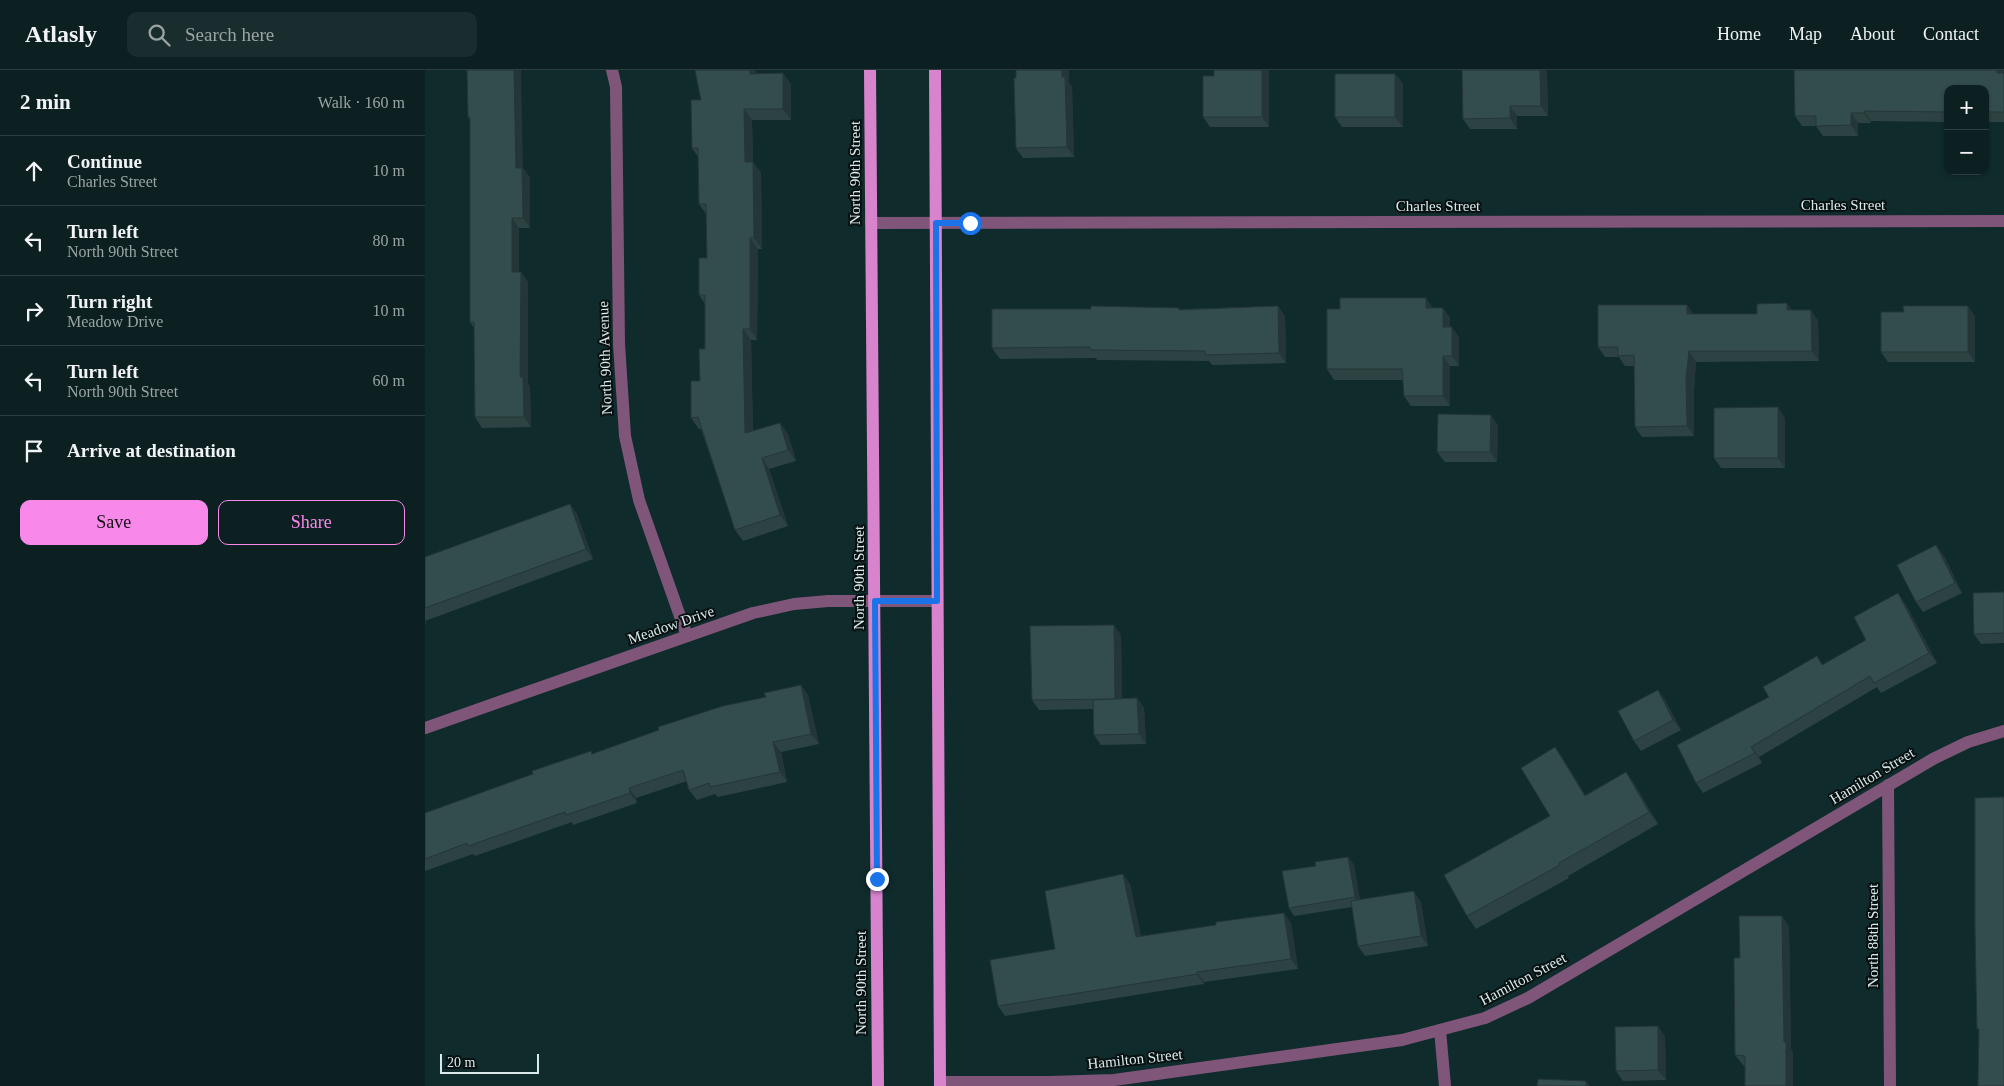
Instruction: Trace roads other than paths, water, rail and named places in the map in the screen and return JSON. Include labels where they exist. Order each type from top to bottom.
[{"type":"main road","name":"North 90th Street","points":[[870,70],[879,1086]]},
{"type":"main road","points":[[935,70],[940,1084]]},
{"type":"street","name":"North 90th Avenue","points":[[612,70],[616,87],[619,344],[625,436],[639,500],[687,636]]},
{"type":"street","name":"Charles Street","points":[[871,223],[2004,221]]},
{"type":"street","name":"Meadow Drive","points":[[425,728],[687,636],[753,614],[793,604],[829,601],[937,601]]},
{"type":"street","name":"Hamilton Street","points":[[940,1084],[1114,1080],[1402,1040],[1485,1018],[1528,998],[1933,759],[1968,742],[2004,731]]},
{"type":"street","name":"North 88th Street","points":[[1888,785],[1890,1086]]},
{"type":"street","points":[[1440,1030],[1445,1086]]}]
